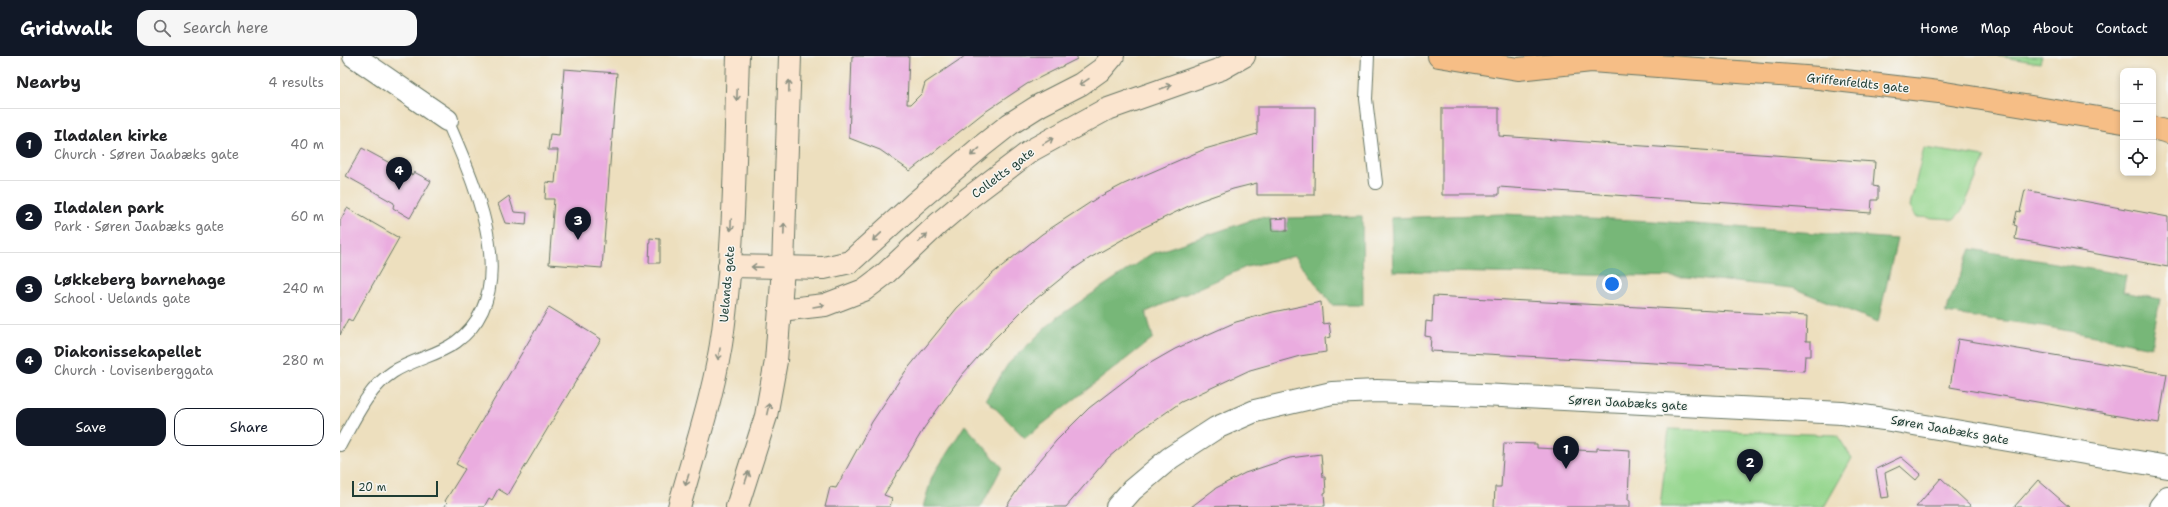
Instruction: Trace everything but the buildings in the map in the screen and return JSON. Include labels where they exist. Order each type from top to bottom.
[{"type":"main road","name":"Uelands gate","points":[[679,507],[715,379],[723,331],[729,266],[738,56]]},
{"type":"main road","points":[[736,507],[766,416],[772,389],[783,268],[790,56]]},
{"type":"main road","points":[[729,266],[824,268],[850,262],[915,203],[1010,124],[1081,84],[1102,69],[1113,56]]},
{"type":"main road","name":"Colletts gate","points":[[780,310],[825,305],[864,290],[885,274],[938,224],[970,197],[1032,150],[1105,110],[1221,69],[1244,56]]},
{"type":"main road","name":"Griffenfeldts gate","points":[[1439,56],[1518,69],[1587,59],[1870,83],[2036,107],[2120,121]]},
{"type":"main road","points":[[2156,129],[2168,132]]},
{"type":"street","points":[[354,56],[447,120]]},
{"type":"street","name":"Søren Jaabæks gate","points":[[1117,507],[1132,490],[1170,458],[1216,428],[1255,411],[1332,393],[1377,391],[1842,413],[2168,467]]},
{"type":"street","points":[[2160,507],[2168,497]]},
{"type":"lane","points":[[1368,56],[1366,99],[1376,184]]},
{"type":"lane","points":[[340,445],[364,403],[382,380],[407,364],[435,354],[456,342],[470,329],[478,317],[484,302],[490,283],[491,259],[489,235],[462,157],[447,120]]},
{"type":"green space","points":[[1998,56],[2042,56],[2040,63]]},
{"type":"green space","points":[[1924,148],[1985,157],[1962,211],[1954,219],[1916,217],[1910,206]]},
{"type":"green space","points":[[1503,214],[1653,221],[1897,239],[1878,322],[1793,288],[1687,277],[1393,271],[1391,218]]},
{"type":"green space","points":[[1362,216],[1363,305],[1332,305],[1295,256],[1246,267],[1146,312],[1153,338],[1025,438],[986,399],[1008,364],[1056,318],[1151,254],[1261,217],[1271,219],[1272,231],[1287,231],[1287,218]]},
{"type":"green space","points":[[1971,249],[2126,275],[2123,292],[2160,299],[2151,347],[2043,326],[1945,313]]},
{"type":"green space","points":[[965,425],[1002,467],[981,507],[923,507],[932,477]]},
{"type":"green space","points":[[1669,429],[1837,435],[1852,458],[1824,507],[1660,507]]},
{"type":"place","name":"Diakonissekapellet","points":[[399,190]]},
{"type":"place","name":"Løkkeberg barnehage","points":[[578,240]]},
{"type":"place","name":"Iladalen kirke","points":[[1566,469]]},
{"type":"place","name":"Iladalen park","points":[[1750,482]]}]
